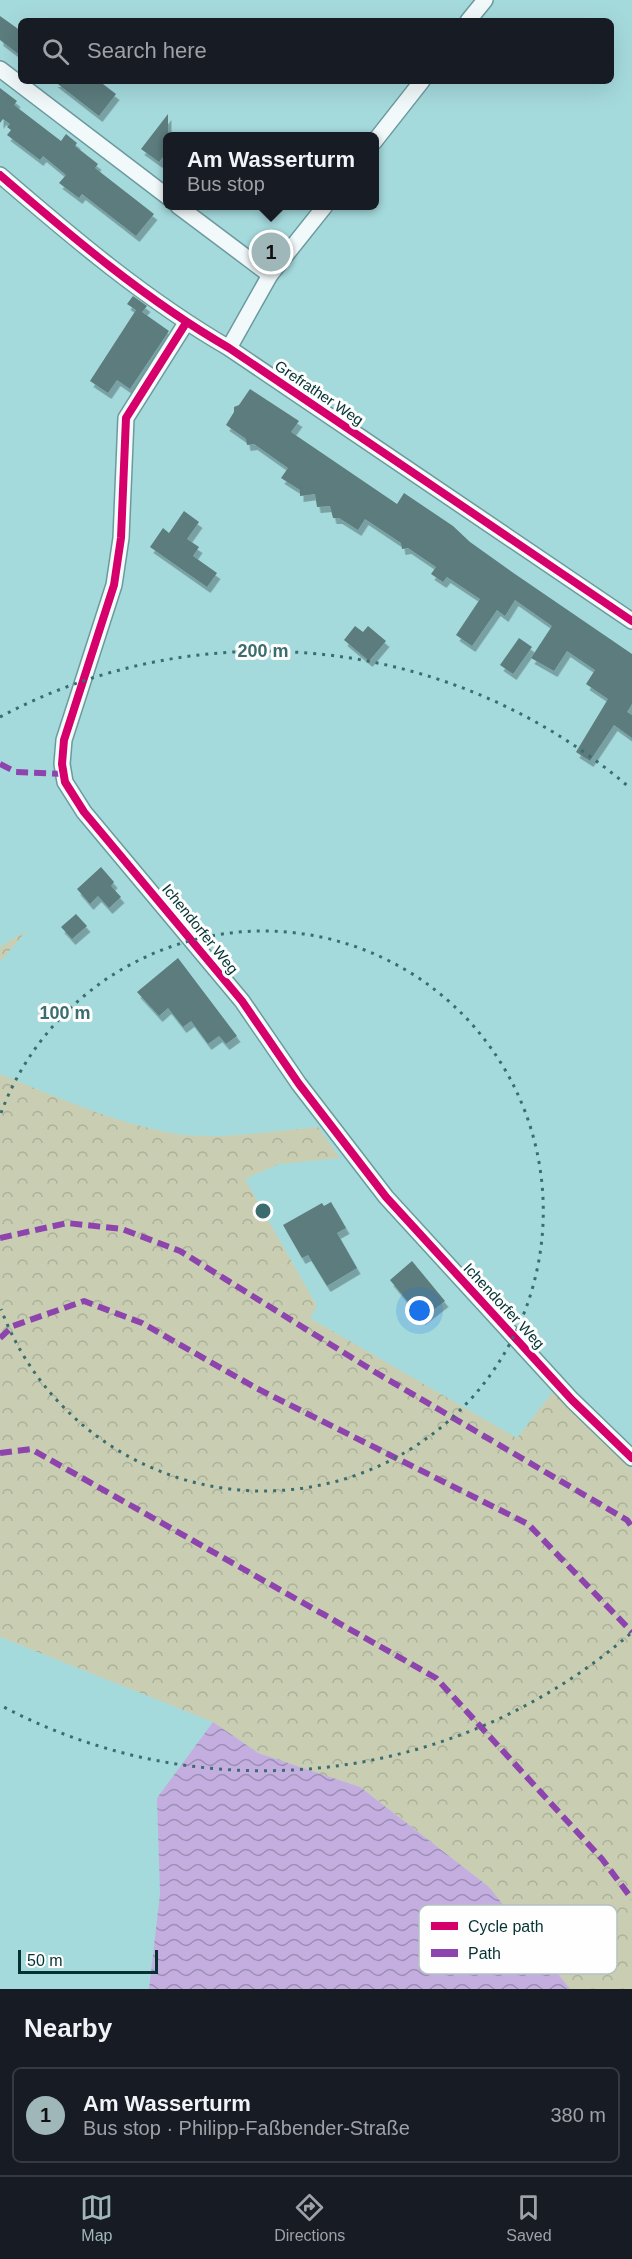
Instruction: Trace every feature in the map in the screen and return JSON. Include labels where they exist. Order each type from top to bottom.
[{"type":"street","points":[[470,18],[485,0]]},
{"type":"street","points":[[0,69],[18,83]]},
{"type":"street","points":[[20,84],[163,193]]},
{"type":"street","points":[[379,136],[420,84]]},
{"type":"street","name":"Grefrather Weg","points":[[0,175],[59,226],[186,323],[229,348],[632,621]]},
{"type":"street","points":[[183,210],[270,275]]},
{"type":"street","points":[[229,348],[270,275],[322,210]]},
{"type":"street","name":"Ichendorfer Weg","points":[[186,323],[126,418],[117,567],[109,605],[67,724],[62,753],[65,782],[84,812],[242,1001],[299,1083],[386,1197],[565,1392],[632,1458]]},
{"type":"green space","points":[[27,930],[0,962],[0,947]]},
{"type":"green space","points":[[0,1074],[102,1114],[166,1132],[222,1136],[318,1127],[340,1158],[279,1164],[245,1179],[317,1306],[310,1318],[517,1438],[555,1389],[632,1470],[632,1989],[570,1989],[558,1974],[617,1974],[617,1905],[503,1905],[489,1887],[360,1787],[258,1753],[213,1722],[0,1637]]},
{"type":"water","points":[[213,1722],[258,1753],[360,1787],[489,1887],[503,1905],[419,1905],[419,1974],[558,1974],[570,1989],[149,1989],[160,1894],[157,1798]]},
{"type":"building","points":[[0,16],[18,29],[18,54],[0,40]]},
{"type":"building","points":[[58,84],[103,84],[116,94],[99,116]]},
{"type":"building","points":[[0,88],[17,101],[14,105],[61,141],[66,134],[77,143],[75,146],[98,164],[95,168],[154,214],[136,236],[82,194],[79,198],[59,183],[66,175],[43,156],[40,160],[7,135],[11,130],[7,127],[10,124],[3,119],[0,123]]},
{"type":"building","points":[[168,114],[168,132],[163,132],[163,157],[159,162],[141,149]]},
{"type":"building","points":[[133,296],[147,306],[142,312],[169,331],[130,389],[117,380],[108,393],[90,381],[136,310],[127,304]]},
{"type":"building","points":[[250,389],[299,421],[291,432],[397,504],[404,493],[453,526],[470,542],[512,572],[632,654],[632,704],[627,712],[632,715],[632,738],[614,725],[590,761],[576,752],[608,699],[586,684],[595,670],[567,651],[554,671],[531,658],[552,626],[515,600],[505,616],[497,610],[472,646],[456,635],[480,599],[447,577],[443,582],[431,574],[436,567],[408,548],[402,549],[401,543],[365,519],[358,530],[339,518],[333,518],[330,506],[317,507],[315,494],[300,496],[300,490],[281,478],[288,468],[254,444],[247,445],[246,439],[226,425],[234,412],[234,407],[239,405]]},
{"type":"building","points":[[184,511],[199,522],[187,539],[199,547],[193,556],[217,573],[207,587],[150,547],[163,528],[169,533]]},
{"type":"building","points":[[355,626],[363,632],[368,626],[386,641],[369,661],[344,640]]},
{"type":"building","points":[[519,638],[532,647],[513,674],[500,665]]},
{"type":"building","points":[[101,867],[114,882],[111,886],[121,897],[109,908],[98,896],[90,904],[77,889]]},
{"type":"building","points":[[76,914],[87,926],[72,939],[61,927]]},
{"type":"building","points":[[178,958],[237,1036],[226,1044],[219,1036],[208,1044],[191,1021],[183,1027],[168,1008],[159,1016],[137,992]]},
{"type":"building","points":[[331,1202],[346,1228],[337,1233],[357,1268],[327,1286],[308,1255],[302,1258],[283,1225],[322,1203],[324,1206]]},
{"type":"building","points":[[412,1261],[445,1301],[422,1319],[390,1280]]},
{"type":"marked path","points":[[0,764],[16,772],[64,774]]},
{"type":"marked path","points":[[0,1238],[67,1223],[122,1229],[180,1251],[375,1372],[627,1520],[632,1527]]},
{"type":"marked path","points":[[0,1338],[13,1326],[84,1301],[142,1323],[256,1388],[528,1524],[632,1632]]},
{"type":"marked path","points":[[0,1453],[31,1449],[436,1678],[602,1859],[632,1899]]},
{"type":"cycle path","points":[[0,175],[139,289],[632,621]]},
{"type":"cycle path","points":[[186,323],[126,418],[121,538],[114,585],[64,740],[62,764],[65,782],[84,812],[242,1001],[299,1084],[386,1197],[572,1400],[632,1458]]},
{"type":"place","name":"Am Wasserturm","points":[[271,252]]}]
